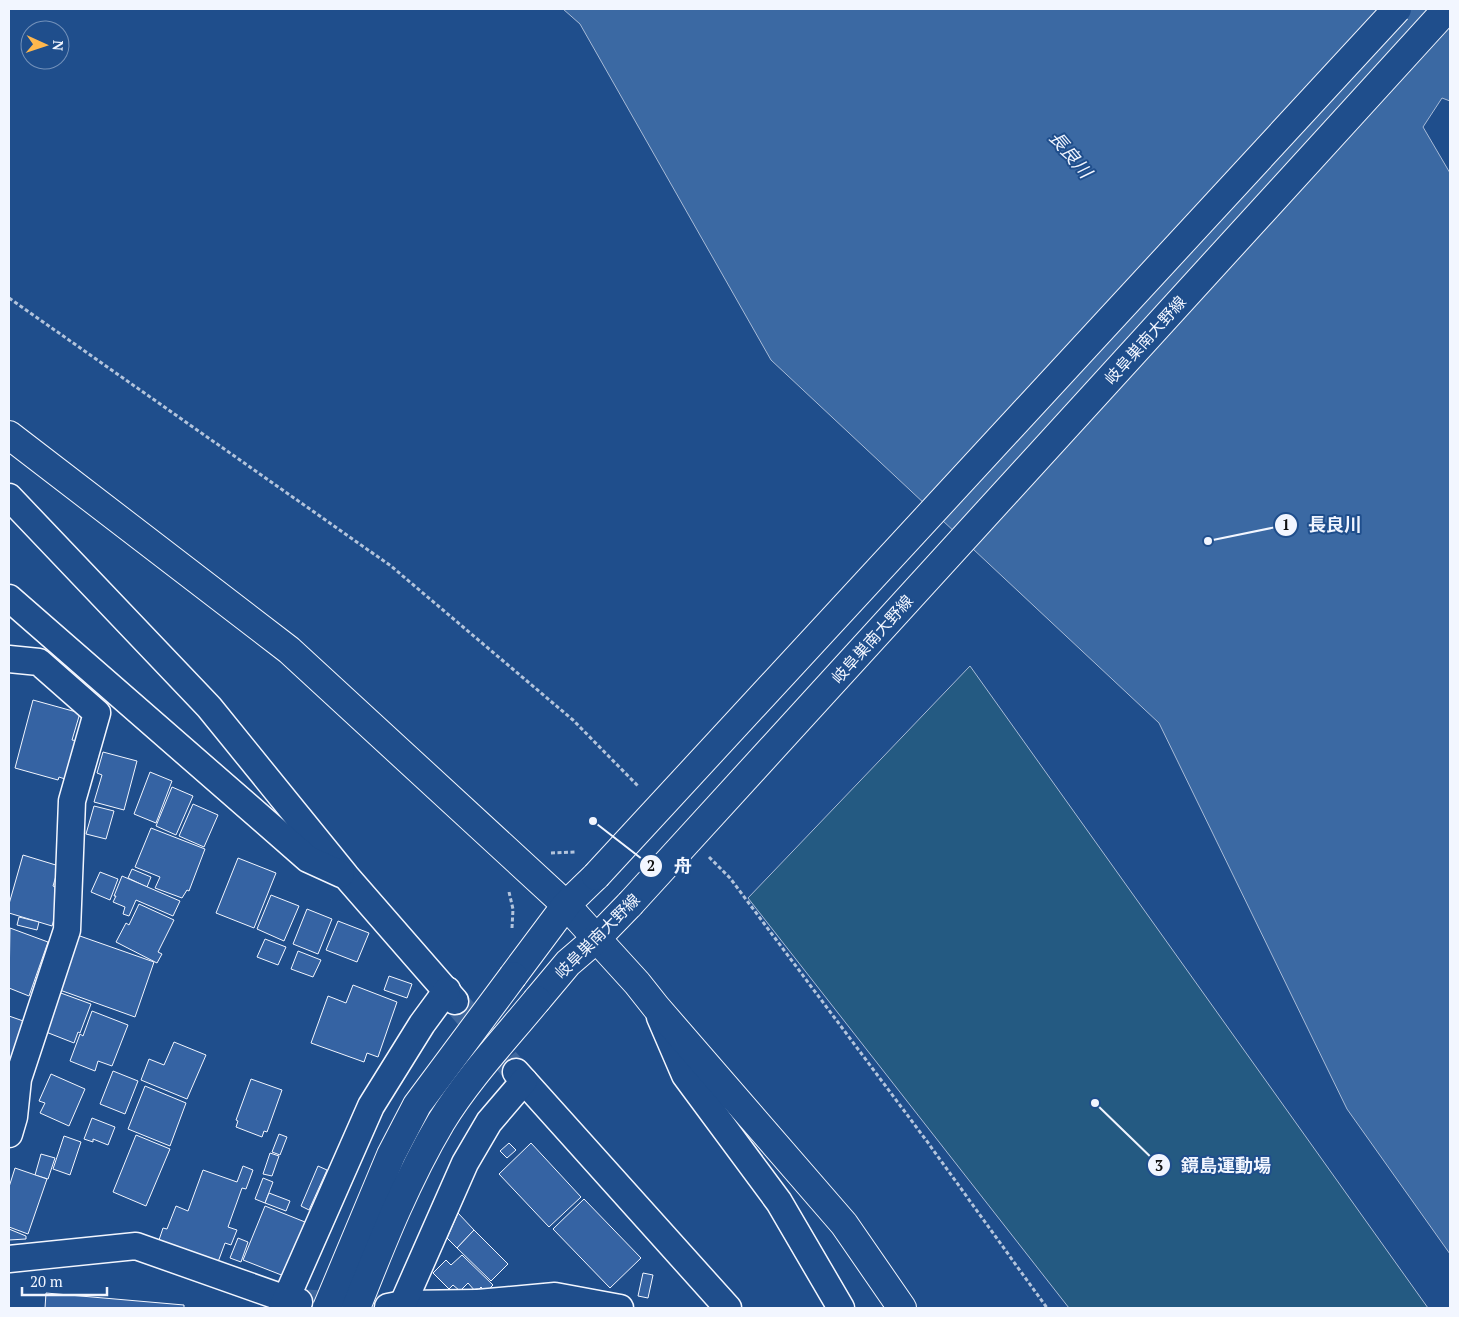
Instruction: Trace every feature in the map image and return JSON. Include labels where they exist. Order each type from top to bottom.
[{"type":"main road","points":[[327,1308],[391,1155],[417,1105],[566,905],[596,876],[1397,9]]},
{"type":"main road","name":"岐阜巣南大野線","points":[[356,1308],[381,1244],[419,1162],[442,1122],[469,1082],[568,963],[596,939],[630,904],[1448,9]]},
{"type":"main road","points":[[9,435],[289,650],[566,905],[637,983],[844,1224],[902,1308]]},
{"type":"street","points":[[9,497],[209,707],[346,876],[451,996],[422,1024],[371,1106],[289,1303],[136,1246],[9,1259]]},
{"type":"street","points":[[9,598],[308,859],[346,876]]},
{"type":"street","points":[[9,659],[39,662],[97,713],[72,801],[67,930],[18,1079],[14,1117],[9,1134]]},
{"type":"street","points":[[656,1007],[686,1075],[779,1202],[841,1308]]},
{"type":"street","points":[[620,1308],[554,1296],[479,1305],[396,1307],[465,1163],[489,1122],[520,1076],[723,1307]]},
{"type":"path","points":[[9,298],[391,566],[573,720],[641,789]]},
{"type":"path","points":[[702,850],[730,878],[926,1140],[1048,1308]]},
{"type":"path","points":[[546,853],[576,852]]},
{"type":"path","points":[[508,886],[513,909],[512,931]]},
{"type":"shaded area","points":[[970,666],[1428,1308],[1069,1308],[748,898]]},
{"type":"water","name":"長良川","points":[[563,9],[1450,9],[1450,101],[1442,98],[1423,127],[1450,173],[1450,1254],[1347,1109],[1159,723],[771,360],[580,24]]},
{"type":"building","points":[[33,700],[80,713],[72,740],[78,741],[68,780],[59,777],[58,780],[15,768]]},
{"type":"building","points":[[103,752],[137,761],[124,810],[94,802],[102,775],[97,773]]},
{"type":"building","points":[[150,772],[172,781],[156,823],[134,814]]},
{"type":"building","points":[[172,787],[193,796],[176,835],[156,826]]},
{"type":"building","points":[[193,804],[218,815],[204,847],[179,836]]},
{"type":"building","points":[[94,806],[114,811],[106,839],[86,834]]},
{"type":"building","points":[[151,828],[205,849],[189,891],[187,890],[182,898],[155,888],[160,877],[135,867]]},
{"type":"building","points":[[23,855],[59,866],[53,886],[57,888],[55,898],[60,899],[52,926],[9,913],[9,904]]},
{"type":"building","points":[[238,858],[276,873],[254,928],[216,913]]},
{"type":"building","points":[[132,869],[151,877],[147,887],[128,878]]},
{"type":"building","points":[[100,872],[118,879],[110,900],[91,892]]},
{"type":"building","points":[[122,876],[180,901],[173,916],[136,900],[129,916],[123,914],[125,907],[113,902]]},
{"type":"building","points":[[271,895],[299,906],[284,941],[257,929]]},
{"type":"building","points":[[139,904],[174,920],[158,952],[162,954],[157,963],[116,942],[126,923],[129,925]]},
{"type":"building","points":[[307,909],[332,919],[318,954],[293,944]]},
{"type":"building","points":[[19,917],[39,922],[37,930],[17,925]]},
{"type":"building","points":[[338,921],[369,933],[357,962],[326,950]]},
{"type":"building","points":[[10,928],[48,942],[29,996],[9,988]]},
{"type":"building","points":[[77,935],[154,962],[135,1017],[57,989]]},
{"type":"building","points":[[265,939],[286,947],[278,965],[257,957]]},
{"type":"building","points":[[298,951],[321,960],[313,977],[291,969]]},
{"type":"building","points":[[389,976],[412,984],[407,998],[384,990]]},
{"type":"building","points":[[353,985],[397,1002],[378,1057],[367,1053],[364,1062],[311,1043],[328,996],[346,1003]]},
{"type":"building","points":[[58,992],[91,1004],[80,1033],[78,1032],[74,1043],[46,1032]]},
{"type":"building","points":[[92,1011],[128,1025],[112,1066],[98,1061],[95,1071],[70,1061],[80,1034],[83,1036]]},
{"type":"building","points":[[9,1016],[29,1023],[9,1083]]},
{"type":"building","points":[[174,1042],[206,1055],[187,1099],[141,1080],[149,1059],[164,1065]]},
{"type":"building","points":[[113,1071],[138,1081],[125,1114],[100,1104]]},
{"type":"building","points":[[51,1074],[85,1089],[69,1126],[40,1113],[45,1103],[39,1101]]},
{"type":"building","points":[[251,1079],[282,1090],[267,1132],[264,1131],[262,1137],[236,1127],[238,1121],[236,1120]]},
{"type":"building","points":[[145,1086],[186,1103],[170,1146],[128,1129]]},
{"type":"building","points":[[92,1118],[115,1127],[108,1145],[93,1139],[93,1142],[84,1139]]},
{"type":"building","points":[[279,1134],[287,1137],[280,1155],[272,1152]]},
{"type":"building","points":[[136,1135],[170,1149],[146,1206],[113,1192]]},
{"type":"building","points":[[64,1136],[81,1142],[70,1175],[53,1169]]},
{"type":"building","points":[[509,1143],[516,1150],[507,1158],[500,1151]]},
{"type":"building","points":[[531,1143],[581,1197],[549,1227],[499,1174]]},
{"type":"building","points":[[270,1153],[279,1156],[272,1176],[263,1174]]},
{"type":"building","points":[[41,1154],[55,1158],[48,1179],[35,1175]]},
{"type":"building","points":[[243,1166],[253,1170],[246,1189],[242,1188],[228,1227],[237,1230],[231,1245],[225,1243],[218,1262],[159,1240],[163,1228],[167,1229],[176,1206],[188,1211],[203,1170],[237,1182]]},
{"type":"building","points":[[318,1166],[327,1170],[309,1210],[301,1206]]},
{"type":"building","points":[[15,1168],[47,1179],[28,1234],[9,1227],[9,1187]]},
{"type":"building","points":[[263,1178],[273,1182],[265,1203],[255,1199]]},
{"type":"building","points":[[269,1193],[290,1201],[286,1211],[265,1203]]},
{"type":"building","points":[[584,1199],[641,1258],[610,1288],[553,1229]]},
{"type":"building","points":[[265,1206],[305,1222],[284,1276],[243,1260]]},
{"type":"building","points":[[458,1213],[474,1230],[457,1248],[447,1238]]},
{"type":"building","points":[[9,1229],[26,1236],[26,1239],[9,1240]]},
{"type":"building","points":[[474,1230],[508,1264],[491,1281],[457,1248]]},
{"type":"building","points":[[238,1238],[248,1242],[241,1262],[230,1258]]},
{"type":"building","points":[[462,1255],[493,1285],[486,1292],[481,1287],[476,1292],[468,1283],[460,1291],[453,1285],[449,1289],[433,1273],[446,1260],[451,1265]]},
{"type":"building","points":[[643,1273],[653,1275],[648,1298],[638,1296]]},
{"type":"building","points":[[46,1293],[184,1305],[184,1308],[45,1308]]},
{"type":"tunnel","points":[[455,1001],[516,1072]]},
{"type":"tunnel","points":[[299,1302],[385,1308]]},
{"type":"place","name":"長良川","points":[[1208,541]]},
{"type":"place","name":"舟","points":[[593,821]]},
{"type":"place","name":"鏡島運動場","points":[[1095,1103]]}]
